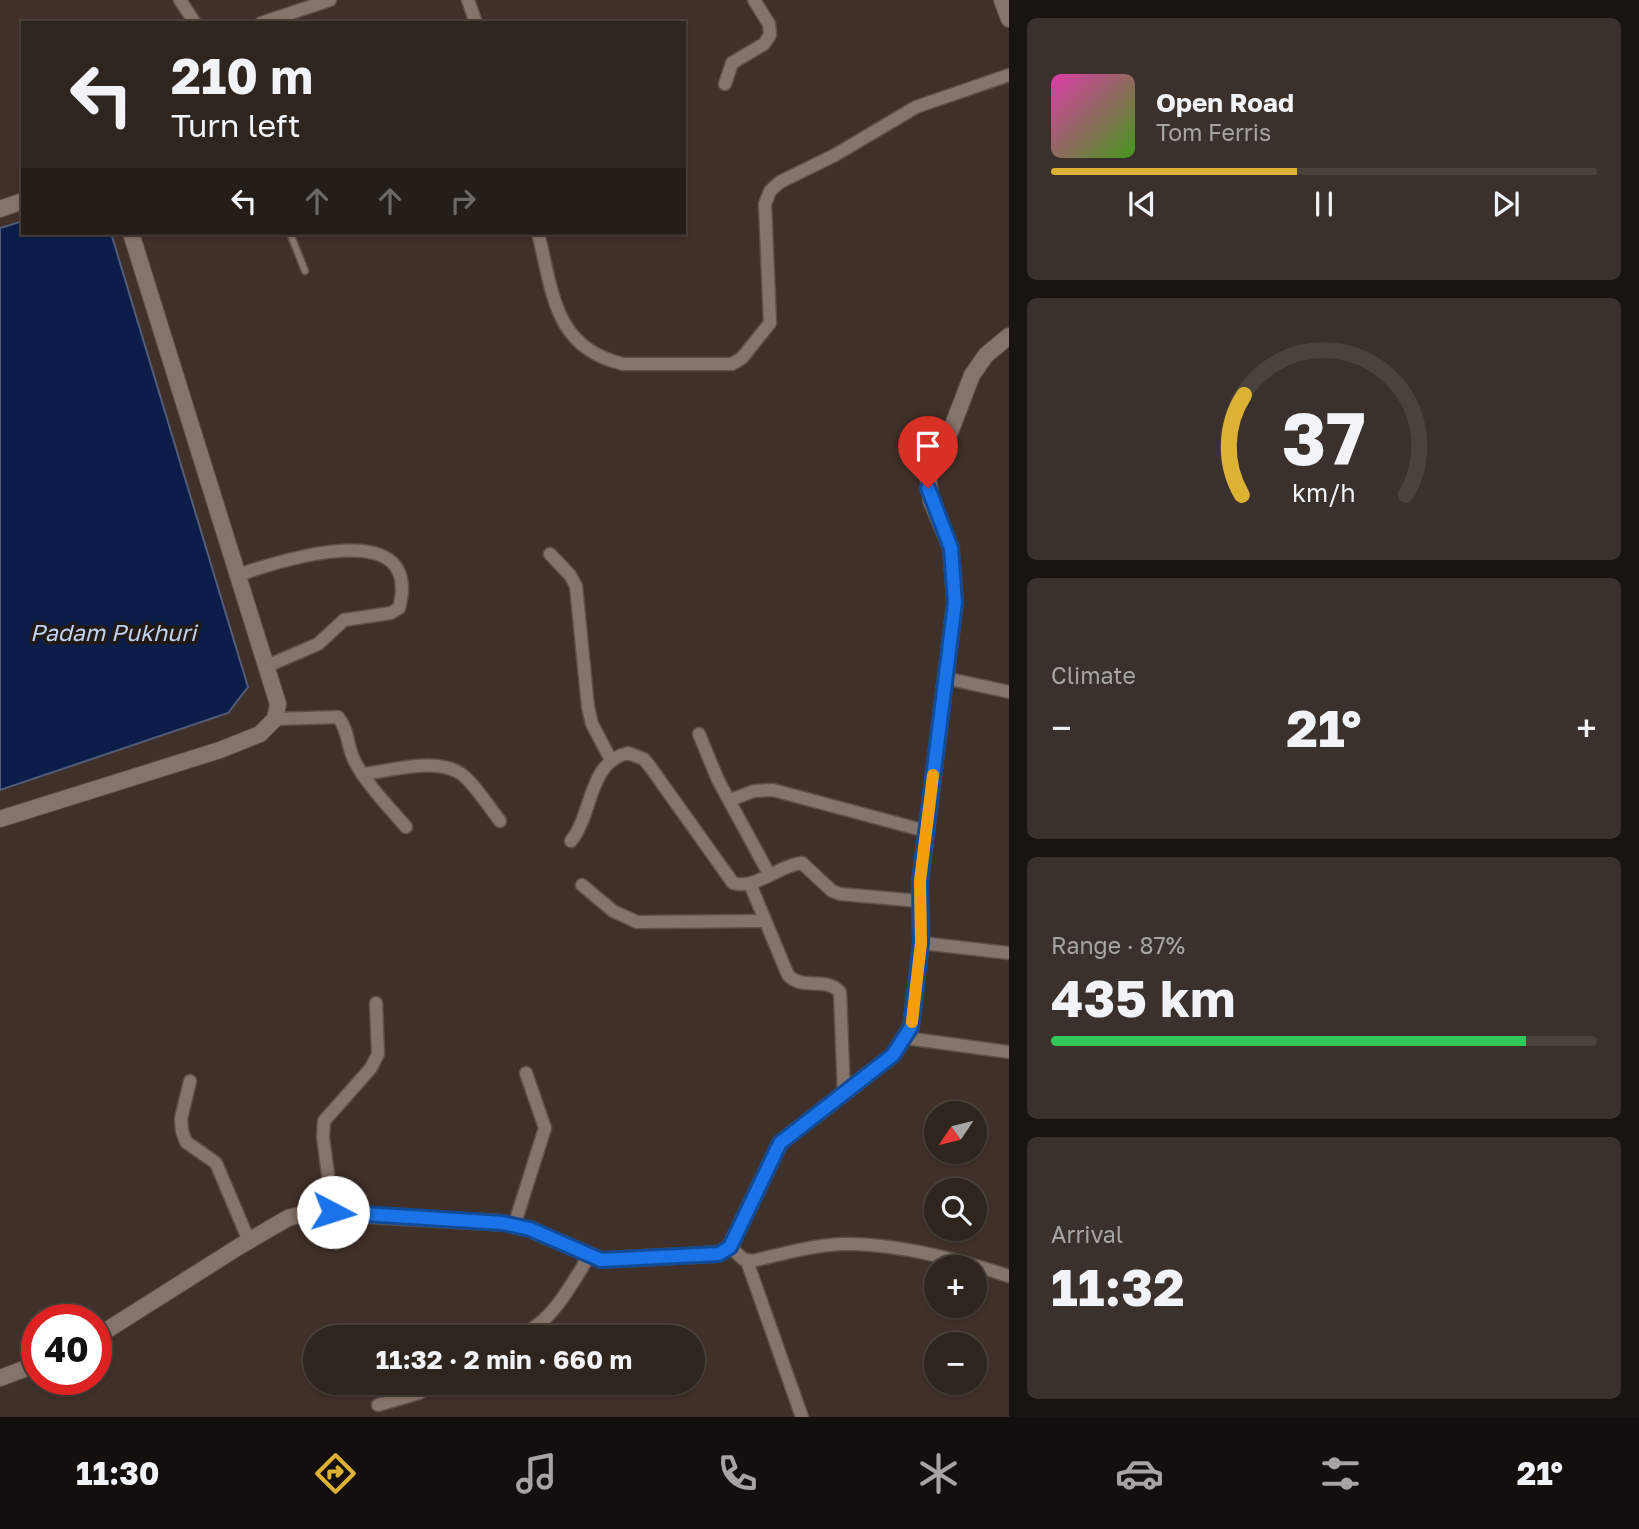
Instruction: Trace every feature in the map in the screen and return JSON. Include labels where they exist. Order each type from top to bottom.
[{"type":"street","points":[[180,0],[194,21]]},
{"type":"street","points":[[267,21],[331,0]]},
{"type":"street","points":[[468,0],[474,21]]},
{"type":"street","points":[[725,84],[732,63],[764,44],[770,36],[769,24],[754,0]]},
{"type":"street","points":[[1002,0],[1009,19]]},
{"type":"street","points":[[538,235],[560,321],[579,345],[609,361],[623,364],[732,364],[742,358],[770,323],[765,204],[770,191],[780,182],[835,155],[916,107],[1009,75]]},
{"type":"street","points":[[0,209],[21,202]]},
{"type":"street","points":[[0,819],[220,750],[260,734],[275,719],[278,704],[267,666],[132,235]]},
{"type":"street","points":[[112,1327],[249,1241],[296,1215],[333,1212],[513,1226],[530,1229],[589,1256],[608,1260],[719,1254],[730,1247],[780,1143],[893,1055],[906,1038],[918,986],[921,943],[919,901],[955,581],[951,548],[931,501],[928,476],[932,463],[951,430],[972,375],[986,355],[1009,336]]},
{"type":"street","points":[[238,576],[308,555],[355,550],[388,557],[396,563],[400,574],[399,608],[390,613],[344,620],[318,643],[267,666]]},
{"type":"street","points":[[550,554],[570,575],[576,586],[588,707],[592,724],[611,760]]},
{"type":"street","points":[[945,678],[1009,692]]},
{"type":"street","points":[[275,719],[338,717],[344,724],[353,759],[362,774],[405,827]]},
{"type":"street","points":[[699,734],[769,874]]},
{"type":"street","points":[[571,841],[583,824],[596,781],[611,760],[628,753],[644,759],[726,877],[742,886],[785,866],[802,863],[832,891],[840,894],[919,901]]},
{"type":"street","points":[[362,774],[439,766],[452,769],[466,778],[500,821]]},
{"type":"street","points":[[730,800],[754,791],[773,790],[926,831]]},
{"type":"street","points":[[750,884],[793,981],[829,984],[840,992],[844,1094]]},
{"type":"street","points":[[582,885],[613,911],[637,922],[765,921]]},
{"type":"street","points":[[921,943],[1009,953]]},
{"type":"street","points":[[333,1212],[323,1137],[324,1122],[371,1068],[378,1054],[376,1003]]},
{"type":"street","points":[[906,1038],[1009,1052]]},
{"type":"street","points":[[513,1226],[545,1128],[526,1073]]},
{"type":"street","points":[[190,1081],[181,1119],[186,1142],[216,1163],[249,1241]]},
{"type":"street","points":[[747,1261],[843,1244],[942,1258],[1009,1276]]},
{"type":"street","points":[[730,1247],[747,1261],[802,1417]]},
{"type":"street","points":[[536,1325],[559,1303],[589,1256]]},
{"type":"street","points":[[0,1378],[21,1370]]},
{"type":"street","points":[[378,1405],[415,1395]]},
{"type":"lane","points":[[291,235],[304,271]]},
{"type":"water","name":"Padam Pukhuri","points":[[21,222],[21,235],[112,235],[248,687],[228,713],[0,790],[0,228]]},
{"type":"slow traffic","points":[[912,1022],[921,943],[920,881],[933,775]]},
{"type":"route","points":[[333,1212],[503,1223],[530,1229],[601,1260],[719,1254],[730,1247],[780,1143],[789,1133],[893,1055],[911,1027],[918,986],[921,943],[920,881],[955,603],[951,548],[928,488]]}]
